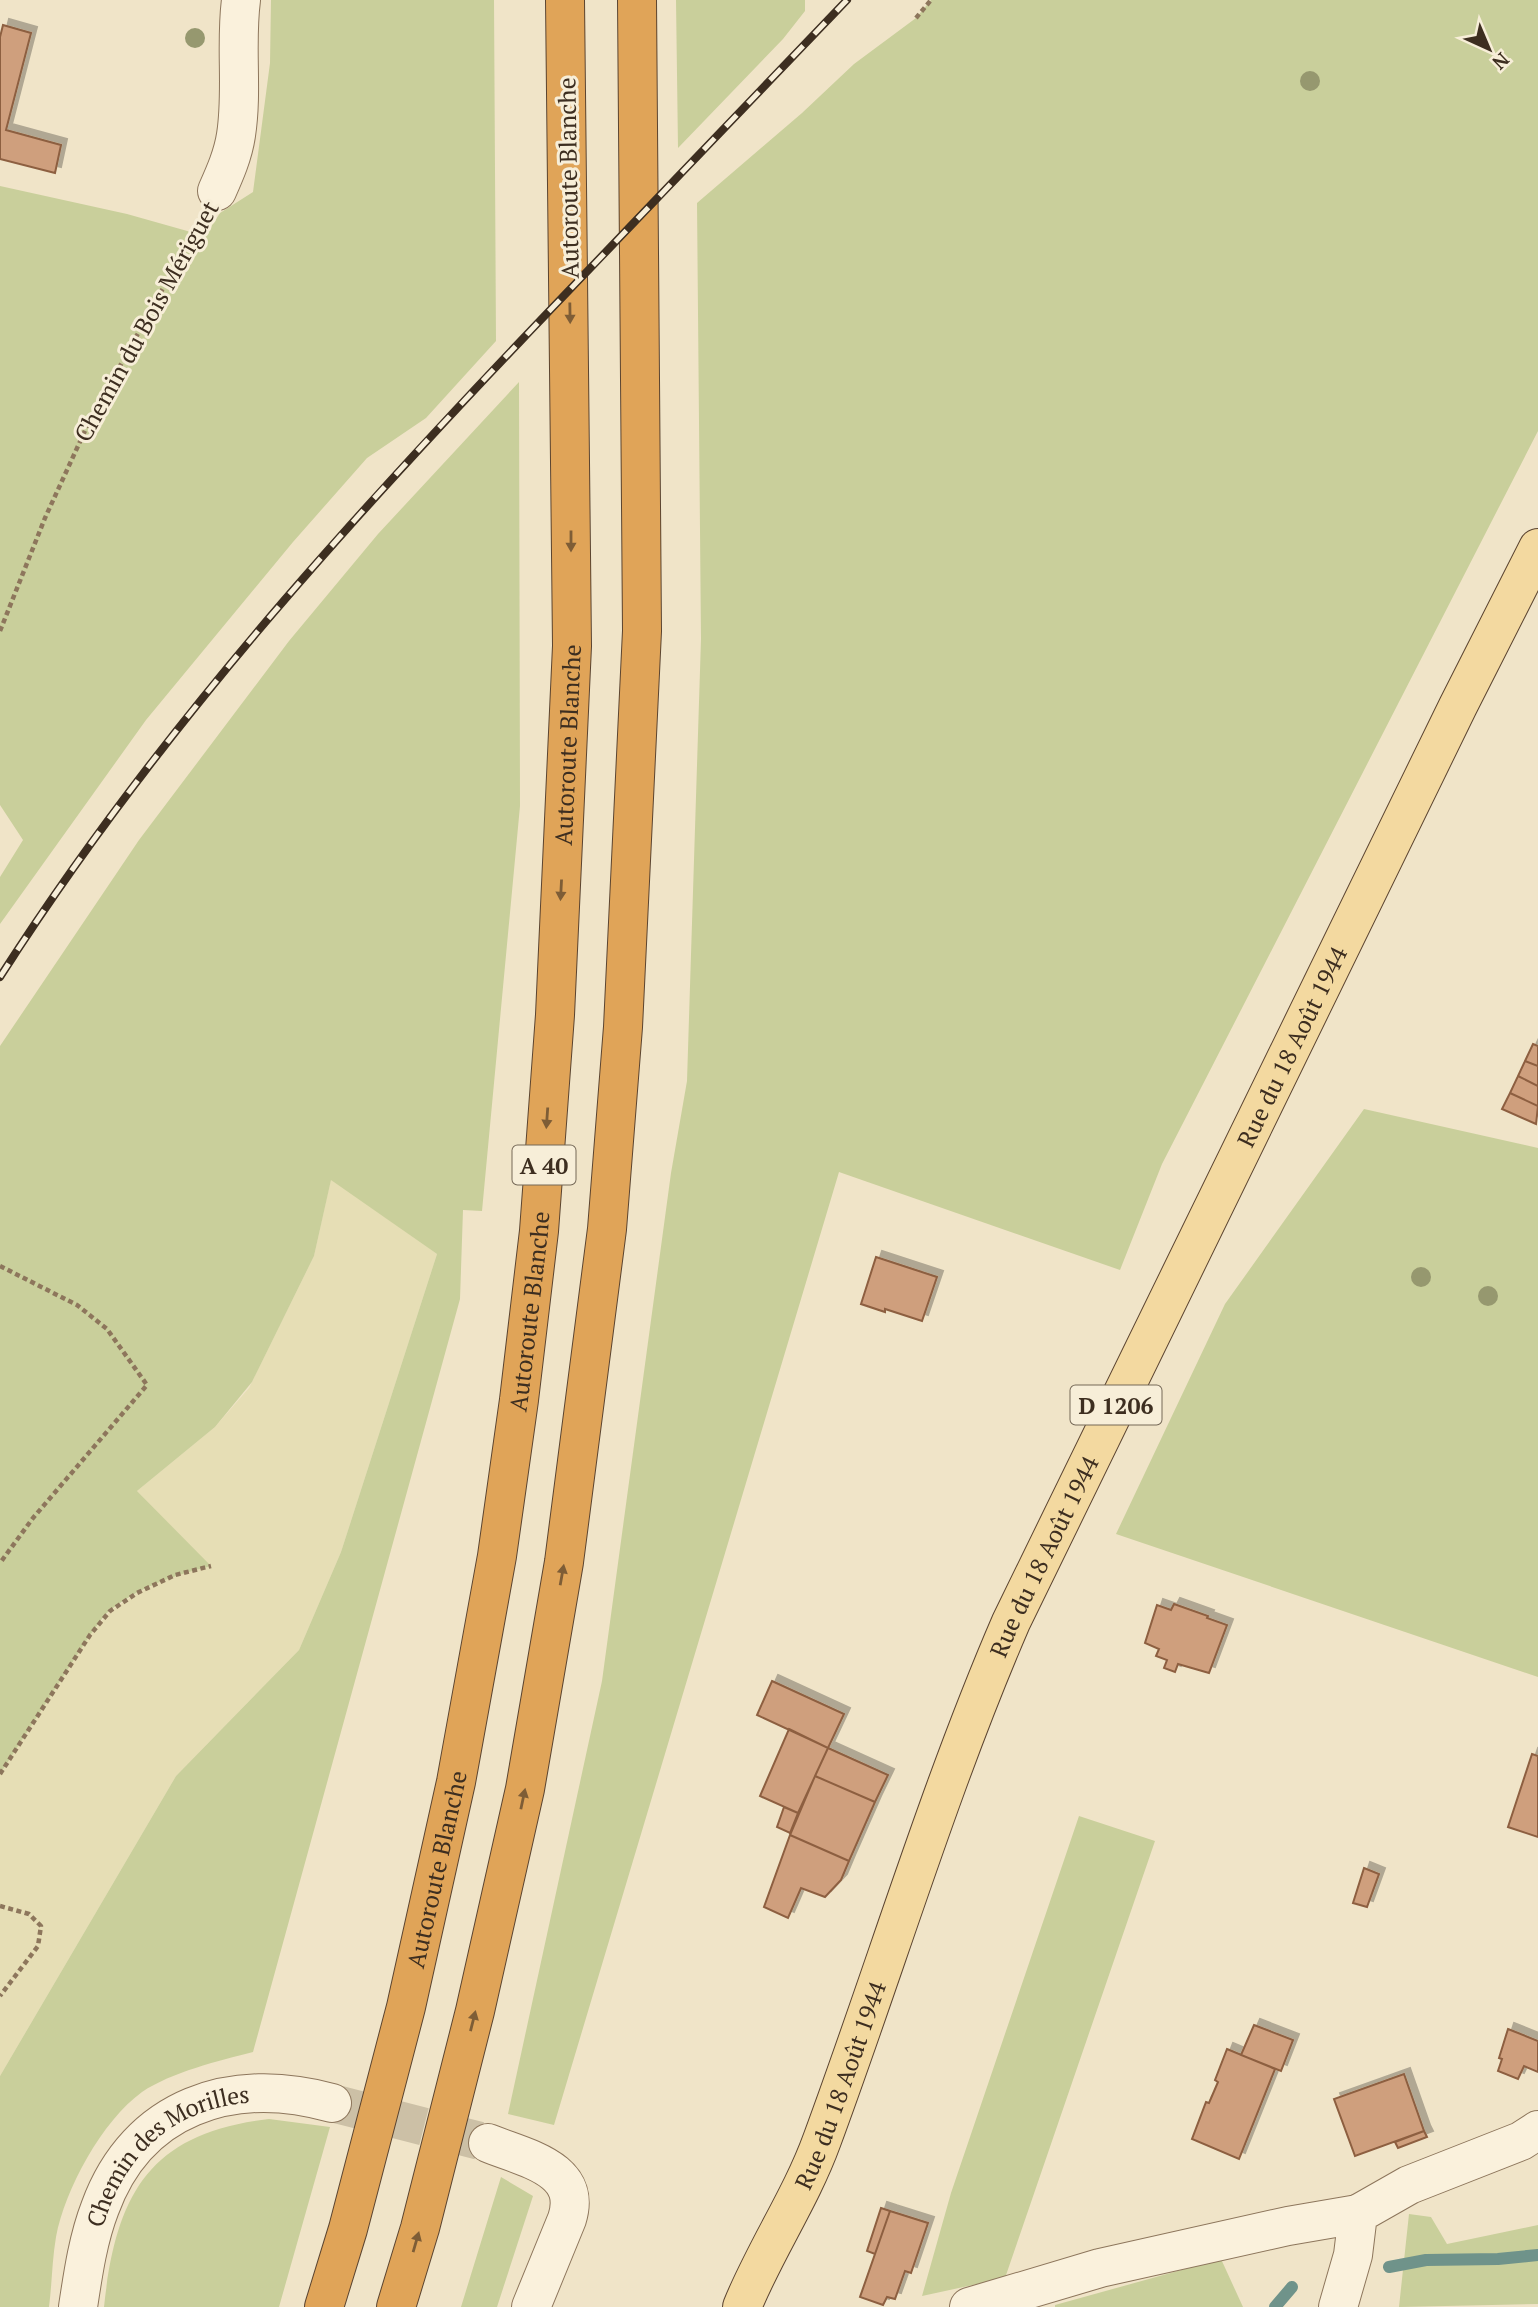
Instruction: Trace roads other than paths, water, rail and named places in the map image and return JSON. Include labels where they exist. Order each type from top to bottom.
[{"type":"highway","name":"Autoroute Blanche","points":[[324,2307],[348,2229],[406,2007],[456,1782],[497,1556],[539,1231],[555,1015],[572,646],[565,0]]},
{"type":"highway","name":"A 40","points":[[397,2307],[420,2228],[475,2011],[525,1788],[564,1562],[607,1229],[623,1027],[642,631],[637,0]]},
{"type":"main road","name":"Rue du 18 Août 1944","points":[[742,2300],[785,2222],[821,2143],[978,1698],[1011,1622],[1458,706],[1538,548]]},
{"type":"street","name":"Chemin du Bois Mériguet","points":[[217,191],[228,165],[236,130],[238,20],[242,0]]},
{"type":"street","name":"Chemin des Morilles","points":[[78,2307],[92,2232],[109,2185],[140,2141],[160,2124],[180,2111],[223,2096],[283,2094],[332,2103]]},
{"type":"street","points":[[970,2307],[1100,2268],[1289,2226],[1358,2214],[1409,2185],[1521,2141],[1538,2130]]},
{"type":"street","points":[[488,2143],[554,2171],[568,2189],[570,2206],[567,2220],[531,2307]]},
{"type":"street","points":[[1338,2307],[1353,2255],[1358,2214]]},
{"type":"waterway","points":[[1389,2267],[1426,2260],[1498,2259],[1538,2255]]},
{"type":"waterway","points":[[1275,2307],[1292,2287]]},
{"type":"tunnel","points":[[332,2103],[488,2143]]},
{"type":"railway","points":[[0,977],[125,798],[260,628],[479,385],[847,0]]}]
